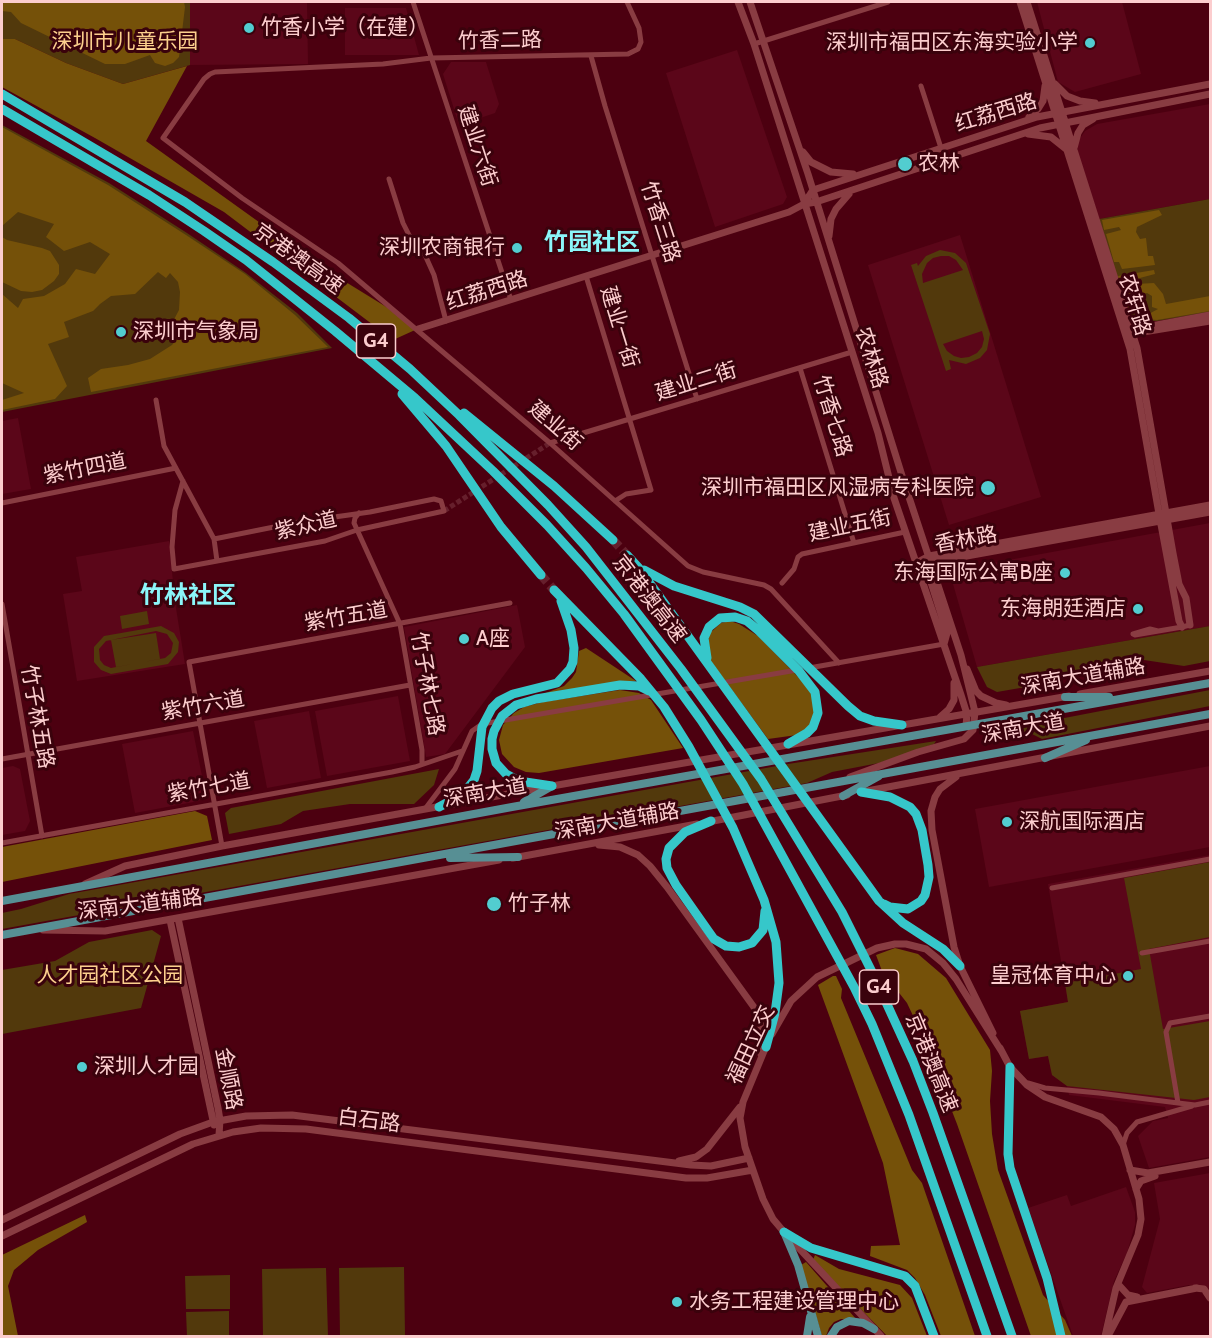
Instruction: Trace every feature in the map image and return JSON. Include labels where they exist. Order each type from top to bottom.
[{"type":"highway","name":"京港澳高速","points":[[2,94],[137,172],[221,226],[350,318],[410,369],[548,505],[585,547],[681,669],[761,779],[842,912],[874,975],[913,1062],[1012,1336]]},
{"type":"highway","name":"京港澳高速","points":[[2,109],[139,190],[204,231],[263,273],[372,361],[456,436],[548,525],[593,576],[667,673],[743,784],[824,930],[867,1015],[909,1115],[987,1336]]},
{"type":"highway","points":[[372,361],[440,438],[501,527],[541,575]]},
{"type":"highway","points":[[410,369],[554,486],[613,540]]},
{"type":"highway","points":[[627,555],[708,663],[879,901],[903,923],[938,945],[960,966]]},
{"type":"highway","points":[[638,567],[674,586],[747,610],[860,716],[874,721],[902,725]]},
{"type":"highway","points":[[439,807],[456,799],[469,788],[477,771],[480,735],[484,721],[492,708],[499,701],[513,694],[556,683],[570,669],[574,656],[573,639],[557,593],[641,679],[657,699],[685,739],[741,845],[764,900],[776,942],[779,972],[777,1002],[766,1047]]},
{"type":"highway","points":[[708,663],[704,645],[706,633],[713,623],[720,618],[727,617],[747,621],[783,655],[812,686],[817,699],[817,719],[807,733],[788,744]]},
{"type":"highway","points":[[552,786],[512,778],[496,763],[492,749],[494,731],[508,710],[524,702],[630,685],[645,689],[657,699]]},
{"type":"highway","points":[[861,792],[890,797],[910,807],[927,830],[933,863],[928,886],[921,901],[908,909],[890,907],[879,901]]},
{"type":"highway","points":[[711,821],[685,832],[673,843],[666,859],[669,873],[687,908],[714,939],[726,946],[739,947],[752,944],[760,935],[765,918],[764,900]]},
{"type":"highway","points":[[1010,1067],[1008,1155],[1010,1168],[1053,1298],[1061,1336]]},
{"type":"highway","points":[[784,1232],[811,1248],[905,1276],[915,1286],[934,1336]]},
{"type":"main road","name":"农林路","points":[[738,2],[754,44],[878,434],[894,498],[967,714],[966,726]]},
{"type":"main road","name":"农林路","points":[[750,2],[813,190],[961,655],[975,712]]},
{"type":"main road","name":"农轩路","points":[[1020,2],[1048,79],[1130,332],[1184,624]]},
{"type":"main road","name":"农轩路","points":[[1027,2],[1048,79]]},
{"type":"main road","points":[[1048,79],[1067,96],[1080,101],[1107,103]]},
{"type":"main road","points":[[1024,121],[1038,109],[1045,96],[1048,79]]},
{"type":"main road","name":"红荔西路","points":[[813,190],[1024,121],[1059,112],[1210,84]]},
{"type":"main road","name":"红荔西路","points":[[418,329],[789,213],[804,204],[1017,135],[1062,123],[1210,94]]},
{"type":"main road","points":[[1017,135],[1036,134],[1051,137],[1071,151],[1083,125],[1098,116]]},
{"type":"main road","points":[[798,144],[811,162],[831,172],[864,173]]},
{"type":"main road","points":[[830,245],[831,219],[836,209],[844,196],[862,186]]},
{"type":"main road","points":[[804,204],[813,190]]},
{"type":"main road","points":[[1130,332],[1210,315]]},
{"type":"main road","points":[[1130,332],[1210,321]]},
{"type":"main road","name":"香林路","points":[[1165,517],[1210,505]]},
{"type":"main road","name":"香林路","points":[[916,563],[1165,517],[1210,512]]},
{"type":"main road","name":"农轩路","points":[[1165,517],[1179,584],[1186,598],[1184,624]]},
{"type":"main road","points":[[930,560],[928,573],[947,633],[944,644]]},
{"type":"main road","points":[[961,655],[976,691],[981,696],[996,703],[1015,706]]},
{"type":"main road","name":"深南大道辅路","points":[[79,886],[125,866],[222,846],[1210,671]]},
{"type":"main road","points":[[935,719],[943,715],[954,700],[954,677]]},
{"type":"main road","name":"深南大道","points":[[2,901],[512,807],[1210,683]]},
{"type":"main road","points":[[1065,697],[1131,697]]},
{"type":"main road","name":"深南大道","points":[[842,780],[918,752],[958,742],[970,735],[975,724],[975,712]]},
{"type":"main road","name":"深南大道","points":[[2,935],[422,860],[842,780],[1210,714]]},
{"type":"main road","name":"深南大道辅路","points":[[28,930],[97,931],[174,919],[518,857],[1210,726]]},
{"type":"main road","points":[[1045,758],[1097,735]]},
{"type":"main road","points":[[843,796],[891,771]]},
{"type":"main road","points":[[927,830],[935,796],[940,789],[960,774]]},
{"type":"main road","points":[[512,807],[552,786]]},
{"type":"main road","points":[[582,845],[611,846],[629,850],[645,861],[687,908],[756,1010],[761,1024],[760,1061]]},
{"type":"main road","points":[[422,860],[518,857]]},
{"type":"main road","name":"福田立交","points":[[933,863],[960,966],[1010,1067],[1027,1085],[1045,1097],[1101,1117],[1114,1130],[1123,1145],[1136,1189],[1140,1210],[1140,1229],[1118,1284],[1106,1336]]},
{"type":"main road","name":"金顺路","points":[[174,919],[219,1136]]},
{"type":"main road","name":"福田立交","points":[[881,1336],[784,1232],[770,1212],[749,1158],[741,1125],[743,1102],[760,1061],[783,1012],[791,1001],[817,977],[877,948],[895,944],[926,949],[944,963],[1002,1052]]},
{"type":"main road","points":[[659,1161],[687,1160],[702,1154],[743,1102]]},
{"type":"main road","name":"白石路","points":[[2,1220],[146,1150],[217,1121],[246,1116],[292,1115],[711,1166],[749,1158]]},
{"type":"main road","name":"白石路","points":[[2,1236],[180,1150],[219,1136],[261,1128],[306,1129],[686,1178],[728,1175],[753,1170]]},
{"type":"main road","points":[[1130,1170],[1148,1173],[1210,1164]]},
{"type":"main road","points":[[1136,1189],[1139,1183],[1147,1178],[1210,1164]]},
{"type":"main road","points":[[784,1232],[798,1265],[818,1336]]},
{"type":"main road","points":[[1118,1284],[1126,1294],[1133,1297],[1197,1288],[1204,1289],[1210,1298]]},
{"type":"main road","points":[[1106,1336],[1126,1302],[1197,1288]]},
{"type":"main road","points":[[807,1336],[810,1305]]},
{"type":"main road","points":[[831,1336],[837,1327],[849,1321],[863,1323],[874,1329]]},
{"type":"street","name":"建业六街","points":[[413,2],[511,300]]},
{"type":"street","name":"竹香二路","points":[[163,138],[210,74],[382,64],[432,58],[623,56],[634,52],[640,46],[640,32],[627,2]]},
{"type":"street","points":[[754,44],[888,2]]},
{"type":"street","name":"竹香三路","points":[[591,56],[697,399]]},
{"type":"street","points":[[921,86],[941,148]]},
{"type":"street","name":"建业街","points":[[163,138],[242,198],[338,263],[418,329],[683,563],[693,569],[764,585],[771,589],[839,663]]},
{"type":"street","points":[[389,179],[403,223],[409,235],[425,255],[434,275],[446,321]]},
{"type":"street","name":"建业一街","points":[[586,276],[651,490],[626,494],[615,501]]},
{"type":"street","name":"建业二街","points":[[550,444],[852,352]]},
{"type":"street","name":"竹香七路","points":[[800,368],[854,543]]},
{"type":"street","points":[[156,400],[164,446],[214,539],[217,561]]},
{"type":"street","name":"紫竹四道","points":[[2,502],[176,468]]},
{"type":"street","name":"紫众道","points":[[183,481],[175,510],[172,547],[174,568],[325,541],[357,530],[444,511],[441,501],[434,499],[359,513]]},
{"type":"street","points":[[214,539],[359,513]]},
{"type":"street","points":[[357,530],[354,523],[359,513]]},
{"type":"street","name":"竹子林七路","points":[[357,530],[400,624],[422,764]]},
{"type":"street","name":"建业五街","points":[[782,583],[794,569],[798,556],[802,554],[906,532]]},
{"type":"street","name":"紫竹五道","points":[[200,723],[189,662],[510,603]]},
{"type":"street","name":"竹子林五路","points":[[2,604],[26,754],[42,836]]},
{"type":"street","points":[[1158,631],[1184,624]]},
{"type":"street","points":[[425,810],[455,768],[472,730],[482,724],[944,644]]},
{"type":"street","name":"紫竹六道","points":[[2,759],[410,685]]},
{"type":"street","points":[[200,723],[222,846]]},
{"type":"street","name":"紫竹七道","points":[[2,843],[392,772],[462,751]]},
{"type":"street","points":[[1052,888],[1210,859]]},
{"type":"street","points":[[1142,953],[1210,941]]},
{"type":"street","points":[[1178,1103],[1166,1032],[1170,1023],[1210,1016]]},
{"type":"street","points":[[1017,1075],[1035,1086],[1045,1088],[1195,1105]]},
{"type":"street","points":[[1123,1145],[1127,1133],[1137,1122],[1210,1102]]},
{"type":"shaded area","name":"竹香小学（在建）","points":[[190,2],[307,2],[308,64],[190,65]]},
{"type":"shaded area","name":"深圳市福田区东海实验小学","points":[[1037,2],[1122,2],[1141,74],[1075,92],[1058,82]]},
{"type":"shaded area","points":[[345,8],[406,8],[419,55],[345,55]]},
{"type":"shaded area","points":[[737,50],[787,197],[783,204],[715,227],[666,73]]},
{"type":"shaded area","points":[[451,62],[486,62],[499,104],[495,113],[459,125],[443,74]]},
{"type":"shaded area","points":[[1210,104],[1210,199],[1099,219],[1078,154],[1078,141],[1085,131],[1097,124]]},
{"type":"shaded area","points":[[960,235],[1041,497],[949,525],[868,265]]},
{"type":"shaded area","points":[[18,418],[31,489],[2,494],[2,421]]},
{"type":"shaded area","points":[[1210,523],[1210,626],[977,667],[953,584],[965,568]]},
{"type":"shaded area","points":[[169,541],[175,602],[185,664],[77,681],[63,594],[82,591],[76,557]]},
{"type":"shaded area","points":[[517,605],[525,647],[445,754],[426,757],[404,627]]},
{"type":"shaded area","points":[[398,696],[410,761],[327,776],[315,711]]},
{"type":"shaded area","points":[[309,711],[321,778],[267,788],[254,721]]},
{"type":"shaded area","points":[[193,731],[205,791],[199,801],[135,813],[122,744]]},
{"type":"shaded area","points":[[13,766],[20,769],[30,821],[25,831],[2,835],[2,768]]},
{"type":"shaded area","points":[[1210,766],[1210,847],[989,887],[975,809]]},
{"type":"shaded area","points":[[1210,855],[1210,1157],[1149,1168],[1138,1136],[1153,1121],[1168,1118],[1165,1107],[1069,1095],[1067,1086],[1052,1075],[1048,1056],[1029,1059],[1020,1011],[1068,1002],[1048,884]]},
{"type":"shaded area","points":[[1210,1173],[1210,1289],[1189,1285],[1147,1293],[1142,1287],[1160,1219],[1154,1183]]},
{"type":"shaded area","points":[[1126,1187],[1135,1212],[1135,1225],[1127,1253],[1114,1281],[1101,1336],[1073,1336],[1028,1208],[1067,1195],[1071,1206]]},
{"type":"green space","name":"深圳市儿童乐园","points":[[2,2],[190,2],[190,65],[123,84],[66,63],[15,39],[2,39]]},
{"type":"green space","name":"深圳市儿童乐园","points":[[2,2],[184,2],[179,57],[173,63],[165,66],[155,63],[150,55],[125,64],[105,64],[21,23],[11,12],[2,11]]},
{"type":"green space","points":[[2,39],[15,39],[66,63],[123,84],[187,66],[146,141],[323,268],[388,308],[415,330],[393,340],[224,212],[2,87]]},
{"type":"green space","points":[[2,125],[109,183],[187,233],[246,273],[297,313],[332,348],[2,412]]},
{"type":"green space","points":[[2,127],[108,185],[245,274],[295,315],[328,347],[91,392],[88,378],[101,369],[150,359],[172,345],[179,336],[170,327],[179,310],[178,282],[170,273],[166,278],[158,272],[135,294],[111,296],[93,311],[64,322],[69,337],[48,344],[67,386],[55,399],[2,410],[2,400],[24,393],[2,383],[2,294],[18,308],[23,299],[44,296],[65,284],[76,269],[95,274],[110,254],[90,242],[64,251],[46,237],[54,224],[18,212],[2,226]]},
{"type":"green space","points":[[1210,199],[1210,312],[1157,321],[1141,321],[1133,318],[1125,302],[1099,219]]},
{"type":"green space","points":[[1159,210],[1162,215],[1137,227],[1136,232],[1140,239],[1146,238],[1148,256],[1153,256],[1155,265],[1122,269],[1119,262],[1114,262],[1106,234],[1121,230],[1119,227],[1104,230],[1102,220]]},
{"type":"green space","points":[[2,237],[50,251],[59,265],[59,274],[54,281],[42,290],[32,292],[21,291],[2,282]]},
{"type":"green space","points":[[940,250],[955,253],[966,263],[990,334],[987,350],[980,358],[966,364],[949,360],[951,369],[946,371],[911,265],[917,263],[918,266],[926,256]],"holes":[[[941,256],[949,256],[956,260],[963,270],[923,283],[922,274],[927,263]],[[982,331],[984,339],[982,347],[969,357],[954,356],[943,344]]]},
{"type":"green space","points":[[1154,270],[1155,274],[1136,279],[1136,284],[1154,283],[1163,294],[1166,304],[1210,296],[1210,311],[1157,320],[1145,319],[1145,316],[1158,309],[1152,307],[1152,296],[1147,293],[1139,296],[1139,305],[1130,309],[1118,276]]},
{"type":"green space","points":[[147,611],[149,624],[122,629],[120,616]]},
{"type":"green space","points":[[730,621],[758,636],[811,693],[816,710],[809,727],[797,735],[768,739],[710,660],[707,643],[710,633],[721,623]]},
{"type":"green space","points":[[161,626],[174,633],[179,642],[178,652],[168,664],[111,674],[101,670],[94,662],[94,647],[104,636]],"holes":[[[156,631],[167,634],[173,643],[171,653],[165,658],[111,668],[100,660],[99,649],[106,641]]]},
{"type":"green space","points":[[1210,626],[1210,661],[1184,666],[1144,660],[1082,671],[1060,681],[997,692],[987,687],[977,667]]},
{"type":"green space","points":[[156,633],[160,659],[116,667],[111,640]]},
{"type":"green space","points":[[586,648],[636,681],[621,681],[543,694],[564,686],[572,678],[576,672],[579,651]]},
{"type":"green space","points":[[620,690],[639,693],[651,700],[683,748],[539,773],[526,772],[514,767],[502,754],[499,740],[503,725],[514,713],[524,707]]},
{"type":"green space","points":[[1210,690],[1210,706],[1042,739],[1030,733],[1003,735],[1002,730]]},
{"type":"green space","points":[[936,741],[934,744],[879,763],[832,772],[807,783],[2,929],[2,913],[69,894],[788,764]]},
{"type":"green space","points":[[439,769],[434,785],[414,804],[350,804],[303,811],[281,824],[229,834],[225,813],[231,808]]},
{"type":"green space","points":[[195,811],[207,816],[212,840],[2,882],[2,847]]},
{"type":"green space","name":"皇冠体育中心","points":[[1210,862],[1210,937],[1149,949],[1163,1029],[1210,1021],[1210,1097],[1194,1100],[1067,1086],[1052,1075],[1048,1056],[1029,1059],[1020,1011],[1068,1002],[1065,983],[1141,969],[1124,878]]},
{"type":"green space","name":"人才园社区公园","points":[[152,930],[161,936],[141,1008],[2,1034],[2,970],[55,961],[89,942]]},
{"type":"green space","points":[[895,948],[918,954],[946,978],[990,1050],[992,1134],[998,1170],[1043,1295],[1065,1320],[1072,1336],[1031,1336],[957,1124],[923,1037],[907,1003],[882,971],[876,955]]},
{"type":"green space","points":[[836,976],[842,989],[841,998],[912,1170],[922,1183],[975,1336],[941,1336],[925,1295],[915,1278],[907,1270],[870,1256],[871,1246],[900,1245],[883,1163],[818,985]]},
{"type":"green space","points":[[85,1215],[87,1222],[38,1250],[14,1270],[8,1286],[18,1336],[2,1336],[2,1255]]},
{"type":"green space","points":[[815,1255],[839,1269],[900,1285],[912,1298],[927,1336],[887,1336],[813,1260]]},
{"type":"green space","points":[[806,1262],[856,1319],[841,1319],[834,1322],[826,1336],[822,1336],[801,1265]]},
{"type":"green space","points":[[404,1267],[405,1336],[340,1336],[339,1268]]},
{"type":"green space","points":[[326,1268],[328,1336],[263,1336],[262,1269]]},
{"type":"green space","points":[[230,1275],[230,1309],[186,1309],[185,1276]]},
{"type":"green space","points":[[229,1311],[229,1336],[187,1336],[186,1312]]},
{"type":"tunnel","points":[[444,511],[550,443]]},
{"type":"tunnel","points":[[613,540],[627,555]]},
{"type":"tunnel","points":[[541,575],[554,590]]},
{"type":"place","name":"竹香小学（在建）","points":[[249,28]]},
{"type":"place","name":"深圳市福田区东海实验小学","points":[[1090,43]]},
{"type":"place","name":"农林","points":[[905,164]]},
{"type":"place","name":"深圳农商银行","points":[[517,248]]},
{"type":"place","name":"深圳市气象局","points":[[121,332]]},
{"type":"place","name":"深圳市福田区风湿病专科医院","points":[[988,488]]},
{"type":"place","name":"东海国际公寓B座","points":[[1065,573]]},
{"type":"place","name":"东海朗廷酒店","points":[[1138,609]]},
{"type":"place","name":"A座","points":[[464,639]]},
{"type":"place","name":"深航国际酒店","points":[[1007,822]]},
{"type":"place","name":"竹子林","points":[[494,904]]},
{"type":"place","name":"皇冠体育中心","points":[[1128,976]]},
{"type":"place","name":"深圳人才园","points":[[82,1067]]},
{"type":"place","name":"水务工程建设管理中心","points":[[677,1302]]},
{"type":"district","name":"竹园社区","points":[[592,243]]},
{"type":"district","name":"竹林社区","points":[[188,596]]}]
